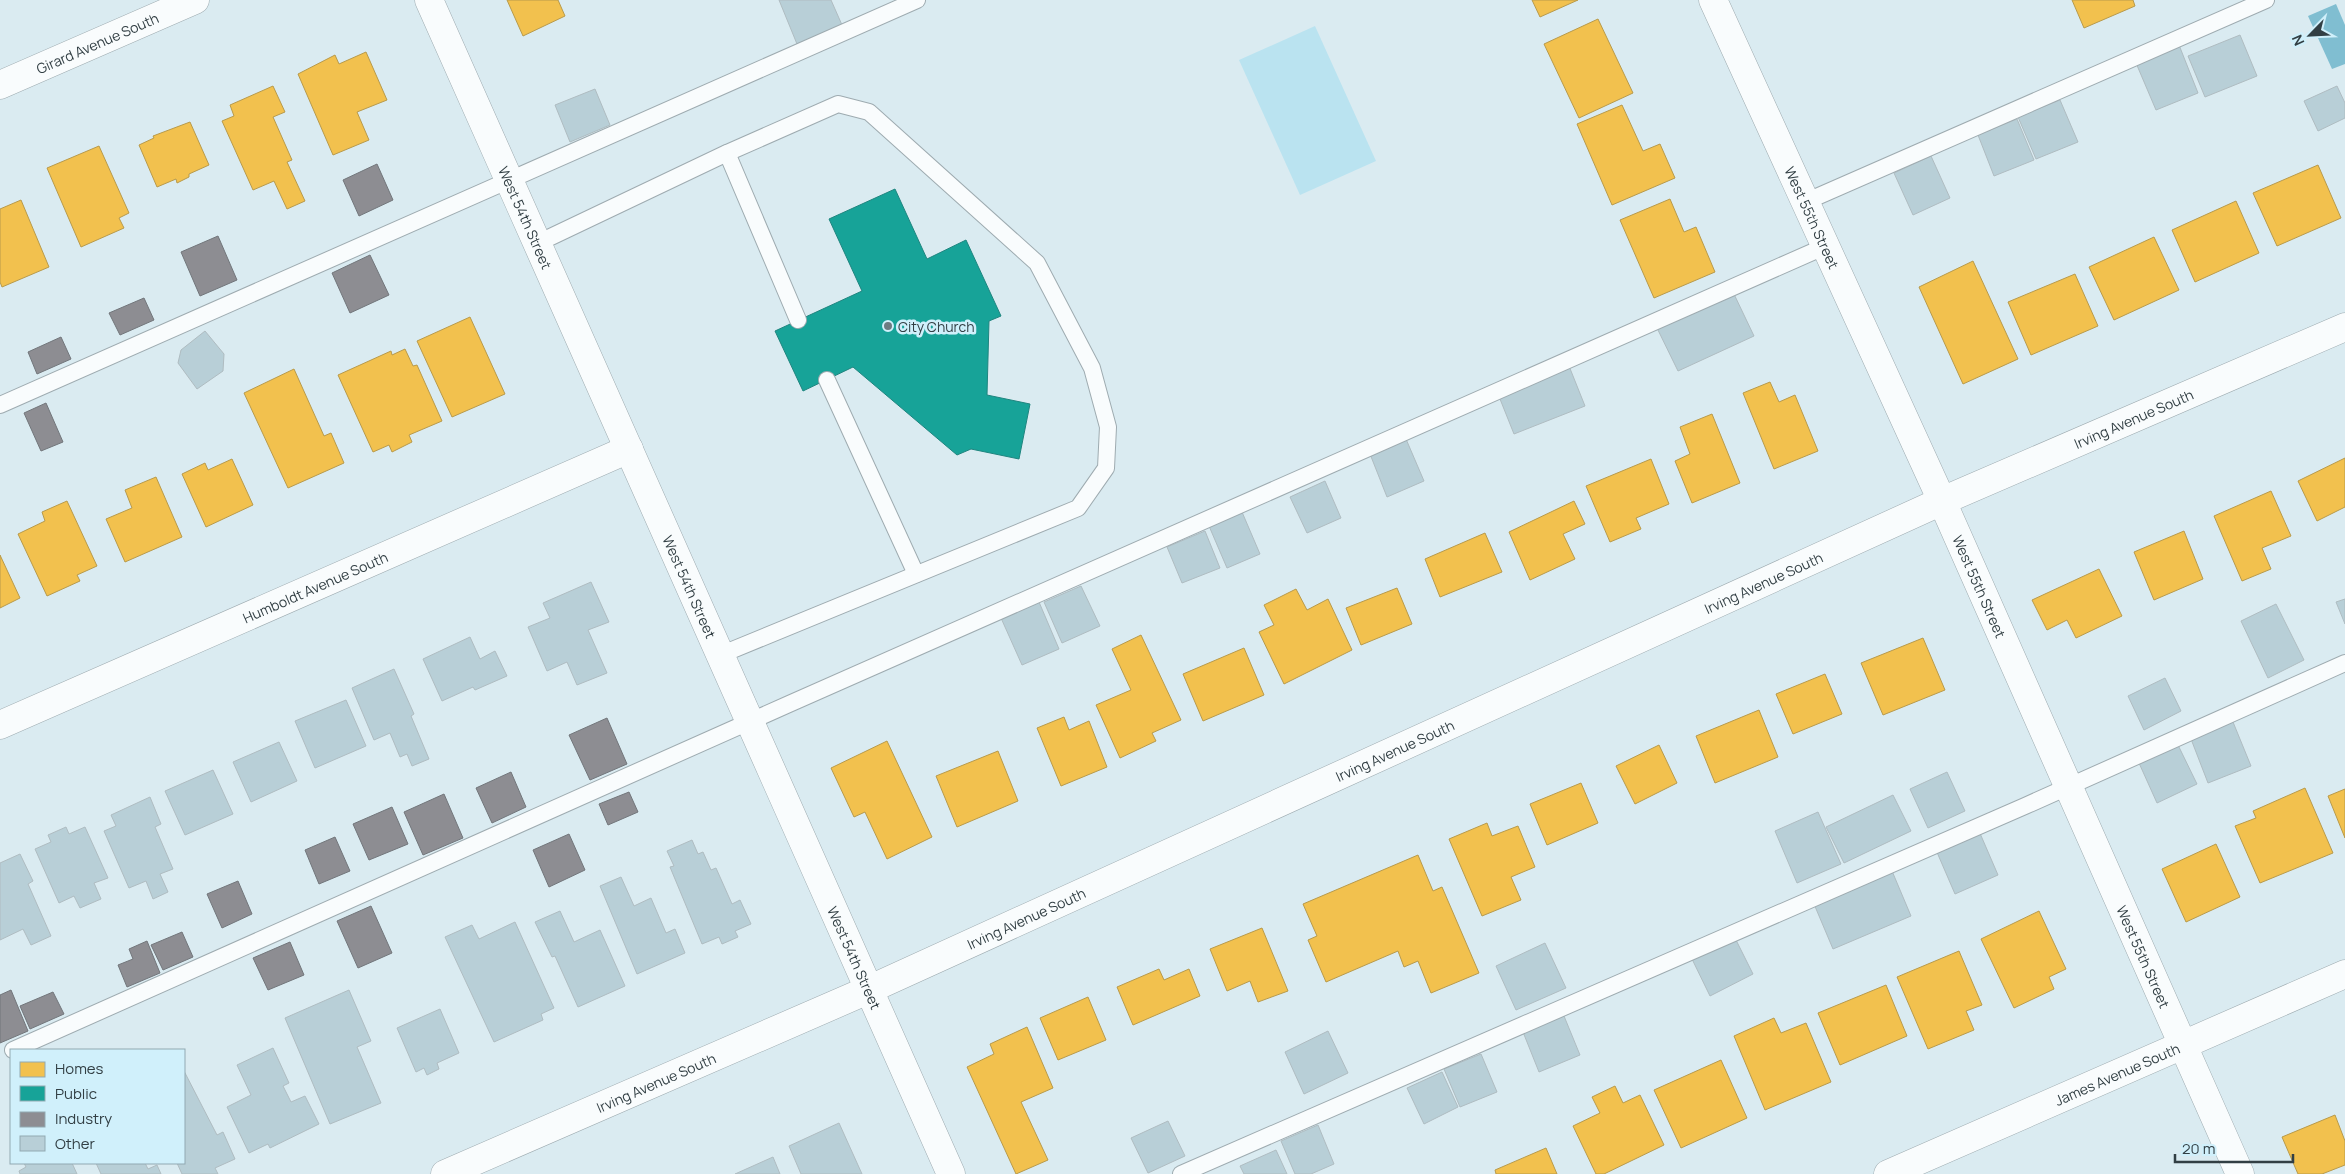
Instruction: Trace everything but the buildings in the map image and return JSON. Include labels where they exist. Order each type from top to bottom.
[{"type":"street","name":"Girard Avenue South","points":[[0,85],[195,0]]},
{"type":"street","name":"West 54th Street","points":[[429,0],[950,1174]]},
{"type":"street","name":"West 55th Street","points":[[1713,0],[1942,501],[2240,1174]]},
{"type":"street","name":"Irving Avenue South","points":[[445,1174],[868,990],[1942,501],[2345,327]]},
{"type":"street","name":"Humboldt Avenue South","points":[[0,725],[629,449]]},
{"type":"street","name":"James Avenue South","points":[[1888,1174],[2345,974]]},
{"type":"lane","points":[[0,404],[509,178],[917,0]]},
{"type":"lane","points":[[1805,202],[2266,0]]},
{"type":"lane","points":[[538,244],[727,154],[838,104],[869,112],[1037,263],[1092,368],[1108,428],[1106,468],[1078,508],[720,655]]},
{"type":"lane","points":[[727,154],[798,320]]},
{"type":"lane","points":[[16,1049],[1826,246]]},
{"type":"lane","points":[[827,380],[916,574]]},
{"type":"lane","points":[[1181,1174],[2069,786],[2345,663]]},
{"type":"shaded area","points":[[2336,4],[2345,25],[2345,64],[2332,69],[2308,16]]},
{"type":"shaded area","points":[[1315,26],[1376,161],[1300,195],[1239,60]]},
{"type":"place","name":"City Church","points":[[888,326]]}]
